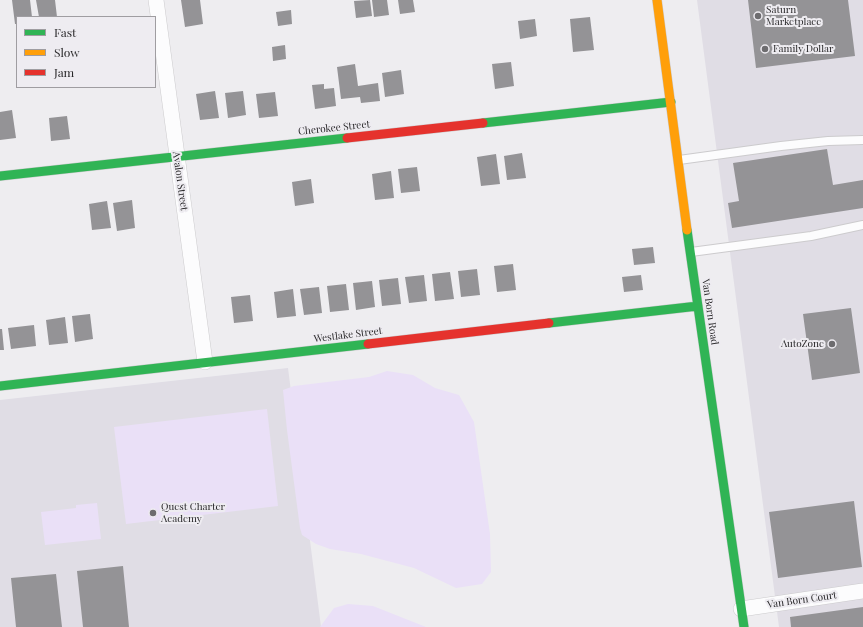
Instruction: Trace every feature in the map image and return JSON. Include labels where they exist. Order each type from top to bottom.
[{"type":"street","name":"Avalon Street","points":[[156,0],[204,362]]},
{"type":"street","name":"Van Born Road","points":[[657,0],[690,252],[744,627]]},
{"type":"street","name":"Cherokee Street","points":[[0,176],[671,102]]},
{"type":"street","name":"Westlake Street","points":[[0,386],[698,306]]},
{"type":"street","name":"Van Born Court","points":[[741,609],[863,591]]},
{"type":"lane","points":[[678,160],[789,145],[828,141],[863,140]]},
{"type":"lane","points":[[690,252],[811,236],[863,225]]},
{"type":"shaded area","points":[[697,0],[863,0],[863,627],[779,627]]},
{"type":"shaded area","name":"Quest Charter Academy","points":[[288,368],[321,627],[0,627],[0,400]]},
{"type":"shaded area","points":[[387,371],[413,375],[435,388],[459,395],[474,422],[490,534],[491,572],[482,584],[456,588],[414,568],[361,554],[330,549],[316,544],[302,535],[287,430],[283,390],[294,386],[369,377]]},
{"type":"shaded area","points":[[267,409],[278,506],[126,524],[114,427]]},
{"type":"shaded area","points":[[97,503],[101,539],[45,545],[41,512],[76,508],[76,505]]},
{"type":"shaded area","points":[[348,604],[373,606],[426,627],[320,627],[334,608]]},
{"type":"building","points":[[12,0],[30,0],[32,16],[16,16],[15,24]]},
{"type":"building","points":[[36,0],[55,0],[57,16],[39,16]]},
{"type":"building","points":[[181,0],[200,0],[203,24],[185,27]]},
{"type":"building","points":[[370,0],[372,16],[356,18],[354,1]]},
{"type":"building","points":[[372,0],[387,0],[389,15],[374,17]]},
{"type":"building","points":[[398,0],[413,0],[415,12],[400,14]]},
{"type":"building","points":[[748,0],[848,0],[855,56],[756,68]]},
{"type":"building","points":[[291,10],[292,24],[278,26],[276,12]]},
{"type":"building","points":[[590,17],[594,50],[573,52],[570,19]]},
{"type":"building","points":[[535,19],[537,36],[520,39],[518,21]]},
{"type":"building","points":[[285,45],[286,59],[273,61],[272,47]]},
{"type":"building","points":[[511,62],[514,86],[495,89],[492,64]]},
{"type":"building","points":[[355,64],[358,86],[378,83],[380,101],[361,103],[360,97],[341,99],[337,67]]},
{"type":"building","points":[[401,70],[404,94],[385,97],[382,73]]},
{"type":"building","points":[[324,84],[324,89],[334,88],[336,106],[315,109],[312,85]]},
{"type":"building","points":[[215,91],[219,118],[200,120],[196,94]]},
{"type":"building","points":[[243,91],[246,115],[228,118],[225,93]]},
{"type":"building","points":[[275,92],[278,116],[259,118],[256,94]]},
{"type":"building","points":[[12,110],[16,138],[0,140],[0,112]]},
{"type":"building","points":[[67,116],[70,139],[51,141],[49,118]]},
{"type":"building","points":[[827,149],[833,185],[863,180],[863,208],[732,228],[728,203],[739,201],[733,163]]},
{"type":"building","points":[[522,153],[526,178],[507,180],[504,156]]},
{"type":"building","points":[[496,154],[500,184],[481,186],[477,157]]},
{"type":"building","points":[[417,167],[420,191],[401,193],[398,169]]},
{"type":"building","points":[[391,171],[394,198],[375,200],[372,174]]},
{"type":"building","points":[[311,179],[314,203],[295,206],[292,182]]},
{"type":"building","points":[[132,200],[135,228],[117,231],[113,203]]},
{"type":"building","points":[[107,201],[111,228],[92,230],[89,204]]},
{"type":"building","points":[[653,247],[655,263],[634,265],[632,249]]},
{"type":"building","points":[[513,264],[516,290],[497,292],[494,266]]},
{"type":"building","points":[[477,269],[480,295],[461,297],[458,271]]},
{"type":"building","points":[[450,272],[454,299],[435,301],[432,274]]},
{"type":"building","points":[[424,275],[427,301],[409,303],[405,277]]},
{"type":"building","points":[[641,275],[643,290],[624,292],[622,277]]},
{"type":"building","points":[[398,278],[401,304],[382,306],[379,280]]},
{"type":"building","points":[[372,281],[375,307],[356,310],[353,283]]},
{"type":"building","points":[[346,284],[349,310],[330,312],[327,286]]},
{"type":"building","points":[[319,287],[322,313],[304,315],[300,289]]},
{"type":"building","points":[[293,289],[296,316],[277,318],[274,292]]},
{"type":"building","points":[[250,295],[253,321],[234,323],[231,297]]},
{"type":"building","points":[[851,308],[860,373],[812,380],[803,314]]},
{"type":"building","points":[[90,314],[93,339],[75,342],[72,316]]},
{"type":"building","points":[[65,317],[68,343],[49,345],[46,320]]},
{"type":"building","points":[[34,325],[36,346],[11,349],[8,328]]},
{"type":"building","points":[[0,329],[2,329],[4,350],[0,350]]},
{"type":"building","points":[[854,501],[862,567],[778,578],[769,512]]},
{"type":"building","points":[[123,566],[129,627],[83,627],[77,571]]},
{"type":"building","points":[[56,574],[62,627],[16,627],[11,578]]},
{"type":"building","points":[[863,607],[863,627],[791,627],[790,617]]},
{"type":"traffic: fast","points":[[483,123],[671,102]]},
{"type":"traffic: fast","points":[[0,176],[347,138]]},
{"type":"traffic: fast","points":[[687,230],[744,627]]},
{"type":"traffic: fast","points":[[549,323],[698,306]]},
{"type":"traffic: fast","points":[[0,386],[368,344]]},
{"type":"traffic: slow","points":[[657,0],[687,230]]},
{"type":"traffic: jam","points":[[347,138],[483,123]]},
{"type":"traffic: jam","points":[[368,344],[549,323]]},
{"type":"place","name":"Saturn Marketplace","points":[[758,16]]},
{"type":"place","name":"Family Dollar","points":[[765,49]]},
{"type":"place","name":"AutoZone","points":[[832,344]]},
{"type":"place","name":"Quest Charter Academy","points":[[153,513]]}]
